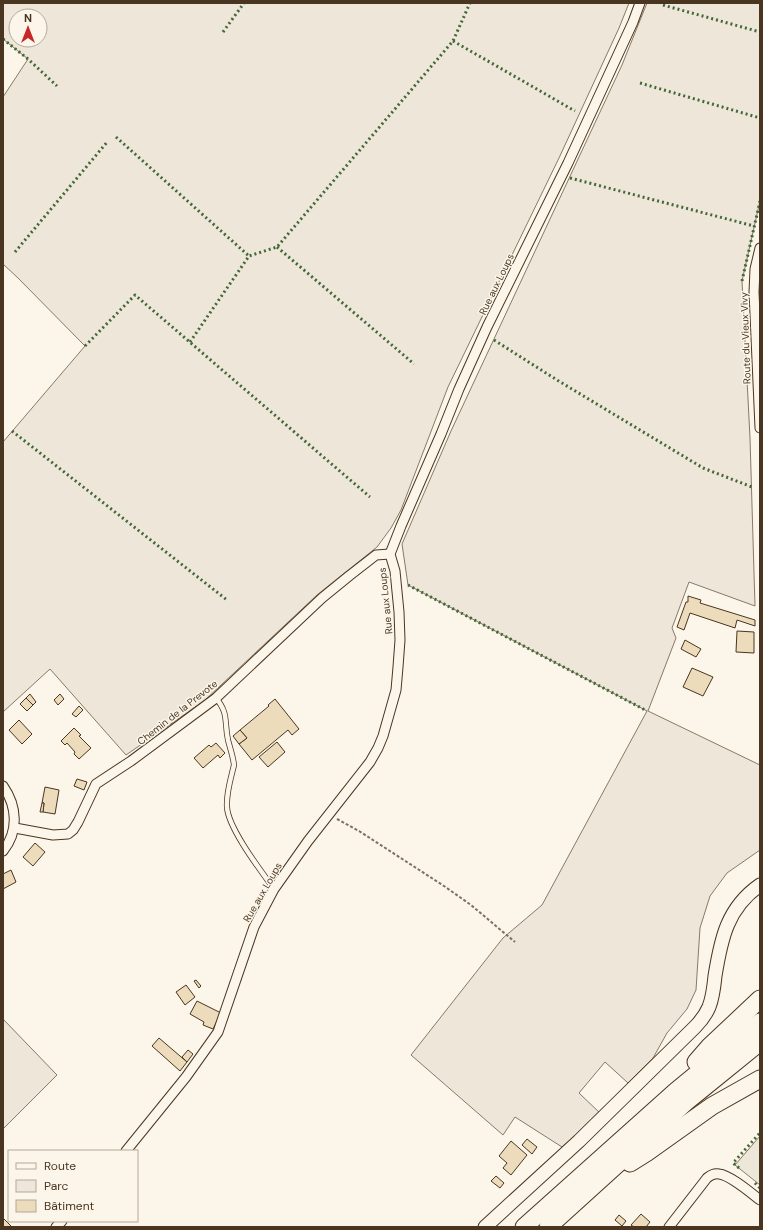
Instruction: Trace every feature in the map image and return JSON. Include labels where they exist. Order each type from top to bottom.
[{"type":"highway","points":[[642,1121],[709,1047],[760,999]]},
{"type":"highway","points":[[524,1227],[700,1070],[760,1022]]},
{"type":"highway","points":[[548,1227],[686,1102],[760,1042]]},
{"type":"highway","points":[[596,1184],[646,1154],[712,1106],[760,1079]]},
{"type":"street","name":"Rue aux Loups","points":[[127,1150],[186,1077],[218,1032],[254,927],[274,889],[289,866],[370,762],[384,736],[396,690],[400,640],[397,588],[395,571],[390,554],[462,382],[487,327],[568,163],[633,22],[640,3]]},
{"type":"street","name":"Route du Vieux Vivy","points":[[760,248],[755,269],[754,292],[760,428]]},
{"type":"street","name":"Chemin de la Prevote","points":[[15,828],[53,835],[68,834],[73,830],[78,822],[96,784],[216,698],[322,598],[376,555],[390,554]]},
{"type":"street","points":[[3,786],[12,804],[15,828],[12,838],[3,851]]},
{"type":"street","points":[[485,1227],[579,1141],[695,1027],[709,1006],[720,950],[728,922],[738,906],[760,885]]},
{"type":"street","points":[[669,1227],[707,1178],[711,1175],[725,1175],[760,1200]]},
{"type":"lane","points":[[216,698],[223,706],[225,711],[228,738],[234,765],[227,806],[229,817],[232,826],[240,839],[274,889]]},
{"type":"path","points":[[329,815],[359,832],[444,886],[471,905],[515,942]]},
{"type":"green space","points":[[3,3],[629,3],[559,158],[448,387],[401,510],[391,528],[377,547],[317,595],[204,701],[126,755],[50,669],[3,712],[3,442],[85,346],[3,264],[3,97],[28,59],[14,48],[48,48],[48,8],[8,8],[8,43],[3,39]]},
{"type":"green space","points":[[647,3],[760,3],[760,201],[742,281],[750,438],[755,606],[689,582],[672,628],[676,638],[648,711],[760,765],[760,850],[727,873],[710,896],[700,928],[696,990],[687,1009],[667,1033],[653,1058],[628,1083],[605,1062],[579,1093],[602,1115],[562,1147],[515,1117],[503,1135],[411,1055],[503,938],[542,905],[647,711],[408,585],[402,544],[451,431],[622,65]]},
{"type":"green space","points":[[3,1019],[57,1075],[3,1129]]},
{"type":"shaded area","points":[[760,1136],[760,1185],[735,1165]]},
{"type":"building","points":[[688,596],[701,600],[700,603],[755,620],[755,626],[737,620],[735,628],[690,613],[684,630],[677,627],[686,602],[688,602]]},
{"type":"building","points":[[737,631],[754,632],[754,653],[736,652]]},
{"type":"building","points":[[685,640],[701,649],[696,657],[681,649]]},
{"type":"building","points":[[692,668],[713,677],[703,696],[683,687]]},
{"type":"building","points":[[30,694],[36,702],[33,705],[26,698]]},
{"type":"building","points":[[60,694],[64,699],[58,705],[54,700]]},
{"type":"building","points":[[26,698],[33,705],[27,711],[20,704]]},
{"type":"building","points":[[275,699],[299,729],[292,735],[288,730],[252,760],[239,744],[247,738],[240,730],[269,706],[268,705]]},
{"type":"building","points":[[79,706],[83,710],[76,717],[72,714]]},
{"type":"building","points":[[19,720],[32,734],[22,744],[9,730]]},
{"type":"building","points":[[74,728],[81,735],[79,736],[91,748],[79,759],[67,743],[65,745],[61,741]]},
{"type":"building","points":[[240,730],[247,738],[239,744],[233,736]]},
{"type":"building","points":[[277,742],[285,752],[268,767],[259,757]]},
{"type":"building","points":[[216,743],[225,753],[220,758],[218,755],[203,768],[194,758],[209,745],[211,747]]},
{"type":"building","points":[[77,779],[87,782],[84,790],[74,786]]},
{"type":"building","points":[[45,787],[59,790],[55,814],[43,812],[44,803],[42,803]]},
{"type":"building","points":[[42,803],[44,803],[43,812],[40,812]]},
{"type":"building","points":[[35,843],[45,852],[33,866],[23,857]]},
{"type":"building","points":[[11,870],[16,882],[3,889],[3,874]]},
{"type":"building","points":[[196,980],[201,986],[199,988],[194,981]]},
{"type":"building","points":[[186,985],[195,997],[185,1005],[176,992]]},
{"type":"building","points":[[197,1001],[221,1013],[213,1029],[203,1025],[204,1022],[190,1014]]},
{"type":"building","points":[[159,1038],[187,1062],[180,1071],[152,1046]]},
{"type":"building","points":[[188,1050],[193,1054],[187,1062],[182,1057]]},
{"type":"building","points":[[527,1139],[537,1147],[532,1154],[522,1145]]},
{"type":"building","points":[[511,1141],[527,1155],[511,1175],[503,1168],[507,1163],[499,1156]]},
{"type":"building","points":[[496,1176],[504,1183],[500,1188],[491,1181]]},
{"type":"building","points":[[641,1214],[650,1222],[646,1227],[634,1227],[631,1225]]},
{"type":"building","points":[[619,1215],[626,1221],[622,1226],[615,1220]]},
{"type":"building","points":[[3,1218],[12,1227],[3,1227]]},
{"type":"hedge","points":[[223,32],[244,3]]},
{"type":"hedge","points":[[190,342],[249,256],[277,247],[453,41],[470,3]]},
{"type":"hedge","points":[[663,5],[760,32]]},
{"type":"hedge","points":[[3,39],[28,59],[57,86]]},
{"type":"hedge","points":[[453,41],[575,111]]},
{"type":"hedge","points":[[640,83],[760,118]]},
{"type":"hedge","points":[[116,137],[249,256]]},
{"type":"hedge","points":[[15,252],[108,141]]},
{"type":"hedge","points":[[570,178],[754,226]]},
{"type":"hedge","points":[[742,281],[760,201]]},
{"type":"hedge","points":[[277,247],[414,364]]},
{"type":"hedge","points":[[85,346],[135,295],[370,497]]},
{"type":"hedge","points":[[494,340],[557,380],[703,468],[752,487]]},
{"type":"hedge","points":[[12,431],[227,600]]},
{"type":"hedge","points":[[408,585],[647,711]]},
{"type":"hedge","points":[[739,1168],[733,1163],[760,1133]]},
{"type":"hedge","points":[[755,1183],[760,1188]]}]
